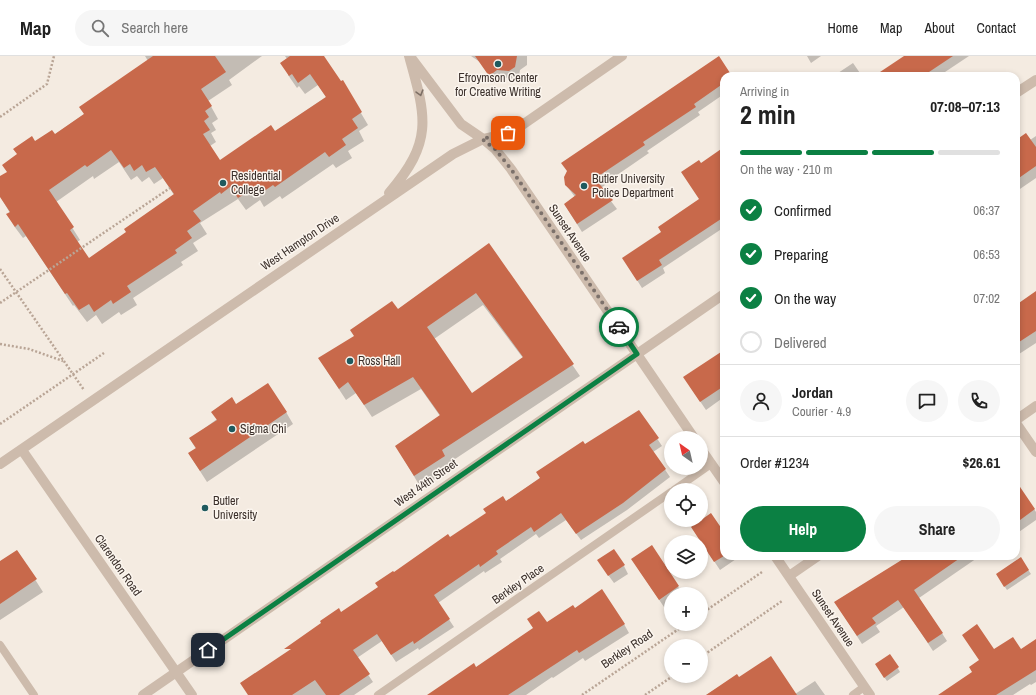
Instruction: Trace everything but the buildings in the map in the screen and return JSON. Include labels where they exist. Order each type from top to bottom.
[{"type":"street","name":"Sunset Avenue","points":[[409,56],[456,118],[466,128],[495,149],[511,169],[689,431]]},
{"type":"street","points":[[380,203],[407,171],[418,149],[422,136],[422,102],[409,56]]},
{"type":"street","name":"West Hampton Drive","points":[[0,464],[453,154],[482,139],[515,130],[622,56]]},
{"type":"street","points":[[1020,91],[1036,80]]},
{"type":"street","name":"West 44th Street","points":[[143,695],[720,297]]},
{"type":"street","points":[[1020,417],[1036,406]]},
{"type":"street","points":[[1020,429],[1036,452]]},
{"type":"street","name":"Clarendon Road","points":[[22,450],[192,695]]},
{"type":"street","points":[[708,460],[720,476]]},
{"type":"street","name":"Sunset Avenue","points":[[778,560],[867,691]]},
{"type":"street","points":[[789,576],[812,560]]},
{"type":"lane","points":[[684,483],[711,464]]},
{"type":"lane","name":"Berkley Place","points":[[378,695],[664,497]]},
{"type":"lane","points":[[0,645],[34,695]]},
{"type":"lane","points":[[853,695],[867,691]]},
{"type":"path","points":[[0,117],[47,84],[54,56]]},
{"type":"path","points":[[0,303],[170,188]]},
{"type":"path","points":[[0,269],[91,401]]},
{"type":"path","points":[[0,344],[29,349],[63,361]]},
{"type":"path","points":[[0,424],[104,353]]},
{"type":"path","points":[[708,609],[762,572]]},
{"type":"path","points":[[708,652],[782,601]]},
{"type":"path","name":"Berkley Road","points":[[582,695],[676,631]]},
{"type":"path","points":[[645,695],[664,682]]},
{"type":"way so far","points":[[508,133],[482,139],[495,149],[511,169],[619,327]]},
{"type":"place","name":"Efroymson Center for Creative Writing","points":[[498,64]]},
{"type":"place","name":"Residential College","points":[[223,183]]},
{"type":"place","name":"Butler University Police Department","points":[[584,186]]},
{"type":"place","name":"Ross Hall","points":[[350,361]]},
{"type":"place","name":"Sigma Chi","points":[[232,429]]},
{"type":"place","name":"Butler University","points":[[205,508]]},
{"type":"route","points":[[208,650],[637,354],[619,327]]}]
